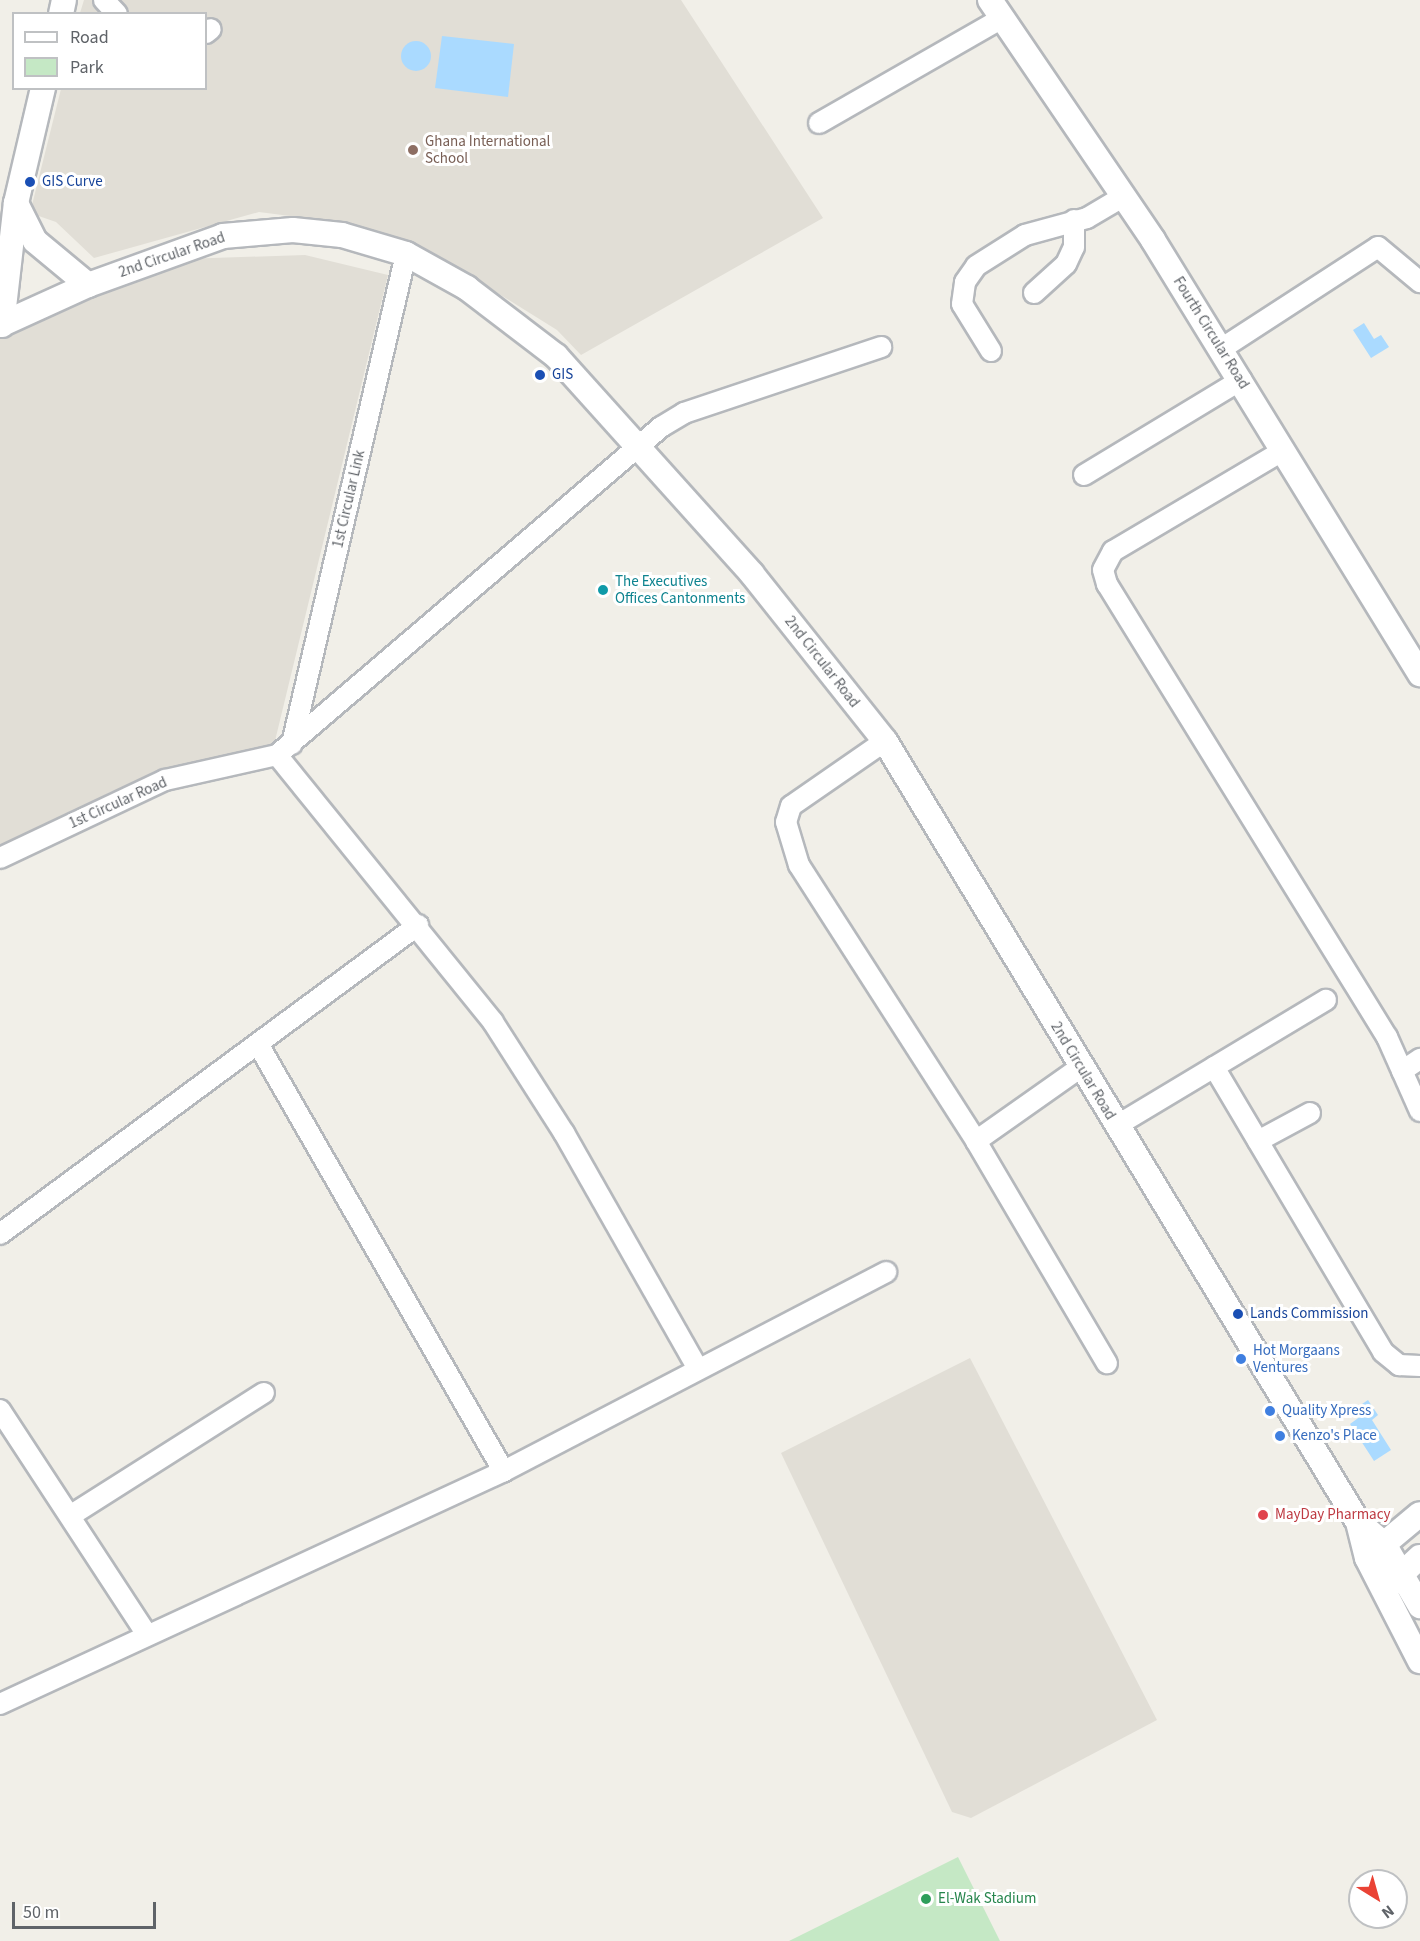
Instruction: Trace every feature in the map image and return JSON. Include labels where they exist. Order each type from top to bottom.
[{"type":"street","points":[[104,0],[115,12]]},
{"type":"street","points":[[819,123],[996,9]]},
{"type":"street","name":"Fourth Circular Road","points":[[996,9],[1124,196],[1241,380],[1420,674]]},
{"type":"street","points":[[1,325],[16,203],[43,90]]},
{"type":"street","points":[[991,351],[962,304],[965,282],[976,266],[1017,240],[1074,220],[1124,196]]},
{"type":"street","points":[[16,203],[36,241],[88,285]]},
{"type":"street","points":[[1034,293],[1066,264],[1074,248],[1074,220]]},
{"type":"street","name":"2nd Circular Road","points":[[1,325],[88,285],[223,236],[313,232],[406,254],[467,288],[556,356],[638,443],[752,574],[885,741],[1116,1126],[1358,1522],[1376,1551],[1403,1575],[1420,1606]]},
{"type":"street","points":[[1221,349],[1378,247],[1420,282]]},
{"type":"street","name":"1st Circular Link","points":[[285,750],[406,254]]},
{"type":"street","points":[[699,1369],[564,1132],[493,1022],[285,750],[638,443],[684,413],[881,347]]},
{"type":"street","points":[[1084,475],[1241,380]]},
{"type":"street","points":[[1284,450],[1113,551],[1103,570],[1107,585],[1387,1037],[1420,1111]]},
{"type":"street","points":[[885,741],[801,796],[786,822],[809,883],[976,1140],[1107,1363]]},
{"type":"street","name":"1st Circular Road","points":[[0,858],[165,780],[285,750]]},
{"type":"street","points":[[0,1234],[418,926]]},
{"type":"street","points":[[1116,1126],[1326,1000]]},
{"type":"street","points":[[258,1044],[504,1471]]},
{"type":"street","points":[[1402,1071],[1420,1059]]},
{"type":"street","points":[[976,1140],[1081,1067]]},
{"type":"street","points":[[1214,1067],[1383,1352],[1399,1365],[1420,1366]]},
{"type":"street","points":[[1258,1141],[1310,1113]]},
{"type":"street","points":[[0,1704],[146,1633],[504,1471],[886,1272]]},
{"type":"street","points":[[73,1514],[264,1393]]},
{"type":"street","points":[[0,1410],[73,1514],[146,1633]]},
{"type":"street","points":[[1376,1551],[1420,1514]]},
{"type":"street","name":"2nd Circular Road","points":[[1376,1551],[1383,1590],[1420,1661]]},
{"type":"street","points":[[1383,1590],[1403,1575],[1420,1557]]},
{"type":"shaded area","name":"Ghana International School","points":[[84,0],[681,0],[823,218],[581,355],[557,330],[457,268],[352,224],[259,212],[94,258],[56,222],[30,213],[61,90],[207,90],[207,12],[80,12]]},
{"type":"shaded area","points":[[305,255],[388,275],[274,745],[110,792],[0,854],[0,339],[183,259]]},
{"type":"shaded area","points":[[970,1358],[1157,1720],[971,1818],[952,1812],[781,1453]]},
{"type":"green space","name":"El-Wak Stadium","points":[[958,1857],[1000,1941],[789,1941]]},
{"type":"water","points":[[442,36],[514,44],[508,97],[435,88]]},
{"type":"water","points":[[416,41],[422,42],[430,50],[430,62],[422,70],[416,71],[410,70],[402,62],[401,56],[402,50],[410,42]]},
{"type":"water","points":[[1364,323],[1374,339],[1381,335],[1389,347],[1371,358],[1353,330]]},
{"type":"water","points":[[1368,1400],[1378,1415],[1372,1420],[1391,1450],[1374,1461],[1350,1424],[1361,1416],[1356,1408]]},
{"type":"place","name":"Ghana International School","points":[[413,150]]},
{"type":"place","name":"GIS Curve","points":[[30,182]]},
{"type":"place","name":"GIS","points":[[540,375]]},
{"type":"place","name":"The Executives Offices Cantonments","points":[[603,590]]},
{"type":"place","name":"Lands Commission","points":[[1238,1314]]},
{"type":"place","name":"Hot Morgaans Ventures","points":[[1241,1359]]},
{"type":"place","name":"Quality Xpress","points":[[1270,1411]]},
{"type":"place","name":"Kenzo's Place","points":[[1280,1436]]},
{"type":"place","name":"MayDay Pharmacy","points":[[1263,1515]]},
{"type":"place","name":"El-Wak Stadium","points":[[926,1899]]}]
